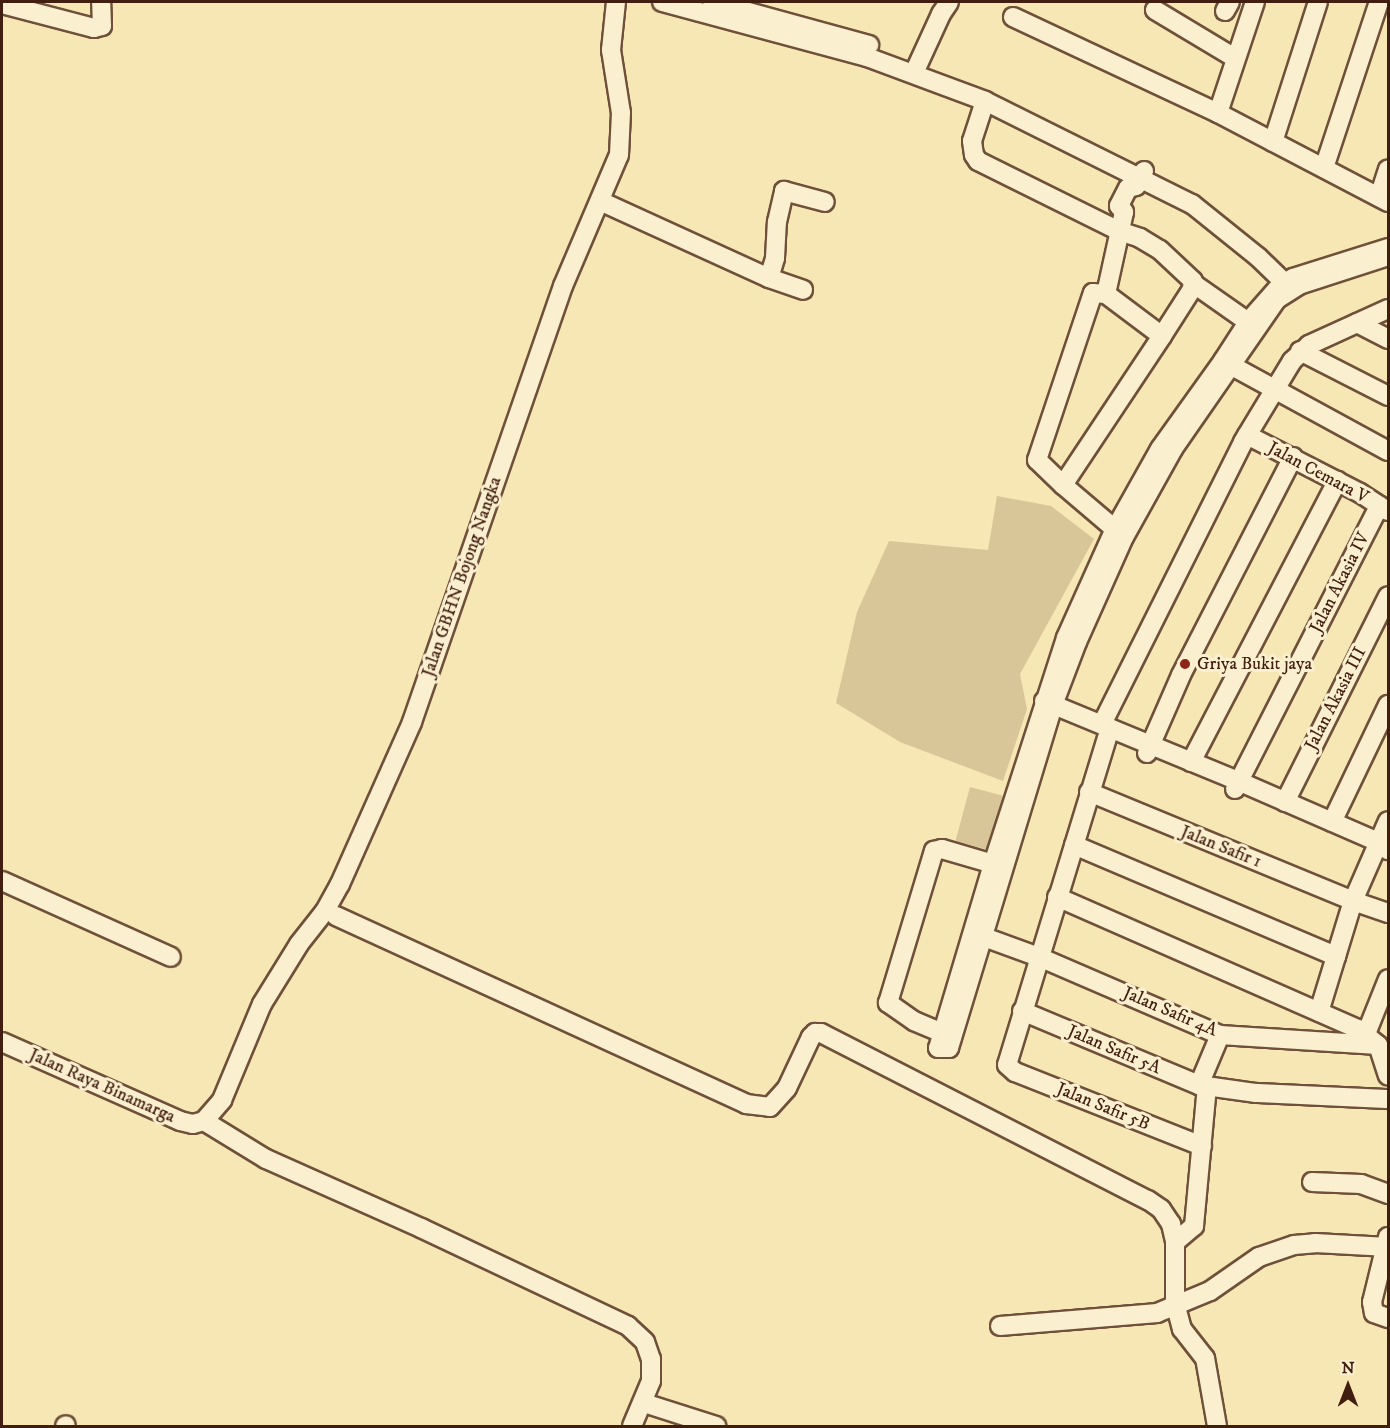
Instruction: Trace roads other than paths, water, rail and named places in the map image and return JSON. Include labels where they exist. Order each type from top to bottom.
[{"type":"street","points":[[2,4],[94,28],[102,26],[101,2]]},
{"type":"street","name":"Jalan GBHN Bojong Nangka","points":[[204,1121],[222,1100],[262,1004],[299,944],[325,911],[340,884],[412,722],[563,286],[600,201],[621,142],[621,113],[611,50],[616,2]]},
{"type":"street","points":[[662,2],[917,67],[1140,178],[1208,206],[1292,284]]},
{"type":"street","points":[[712,2],[830,32],[917,67],[988,92],[1140,178]]},
{"type":"street","points":[[917,67],[941,14],[949,2]]},
{"type":"street","points":[[1218,113],[1255,2]]},
{"type":"street","points":[[1273,142],[1318,2]]},
{"type":"street","points":[[1324,168],[1379,2]]},
{"type":"street","points":[[1155,10],[1235,57]]},
{"type":"street","points":[[1013,17],[1218,113],[1384,199],[1389,169]]},
{"type":"street","points":[[985,101],[972,141],[974,155],[978,161],[1119,231],[1140,238],[1160,250],[1186,273],[1194,284],[1248,321]]},
{"type":"street","points":[[1106,294],[1124,212],[1131,211],[1139,193],[1140,178]]},
{"type":"street","points":[[770,278],[775,258],[777,222],[784,191],[825,202]]},
{"type":"street","points":[[600,201],[770,278],[803,290]]},
{"type":"street","points":[[1227,363],[1248,321],[1268,296],[1292,284],[1389,248]]},
{"type":"street","points":[[993,864],[942,849],[934,851],[888,1003],[914,1021],[947,1036],[1047,708],[1066,638],[1160,449],[1268,310],[1292,284],[1389,256]]},
{"type":"street","points":[[1063,485],[1194,284]]},
{"type":"street","points":[[1119,534],[1037,460],[1093,293],[1106,294],[1162,336]]},
{"type":"street","points":[[1022,1011],[1107,730],[1247,435],[1300,351],[1389,309]]},
{"type":"street","points":[[1357,323],[1389,339]]},
{"type":"street","points":[[1300,351],[1389,396]]},
{"type":"street","points":[[1227,363],[1274,391],[1389,451]]},
{"type":"street","name":"Jalan Cemara V","points":[[1247,435],[1336,481],[1384,509]]},
{"type":"street","points":[[1149,749],[1181,675],[1293,458]]},
{"type":"street","points":[[1191,762],[1336,481]]},
{"type":"street","name":"Jalan Akasia IV","points":[[1236,785],[1384,509]]},
{"type":"street","name":"Jalan Akasia III","points":[[1285,802],[1389,596]]},
{"type":"street","points":[[1332,822],[1389,705]]},
{"type":"street","points":[[1047,708],[1107,730],[1382,848]]},
{"type":"street","points":[[978,935],[993,864],[1047,708]]},
{"type":"street","points":[[1149,749],[1191,762],[1236,785],[1332,822],[1382,848]]},
{"type":"street","name":"Jalan Safir 1","points":[[1089,792],[1353,901],[1389,913]]},
{"type":"street","points":[[1319,1012],[1353,901],[1382,848],[1389,821]]},
{"type":"street","points":[[1074,845],[1336,956]]},
{"type":"street","points":[[2,881],[171,957]]},
{"type":"street","points":[[1057,897],[1319,1012],[1372,1039],[1389,1075]]},
{"type":"street","points":[[336,916],[746,1104],[770,1107],[787,1088],[810,1037],[821,1033],[1148,1200],[1161,1209],[1171,1224],[1175,1242],[1175,1303],[1182,1329],[1205,1358],[1216,1426]]},
{"type":"street","name":"Jalan Safir 4A","points":[[978,935],[1039,957],[1220,1035],[1372,1039]]},
{"type":"street","points":[[1372,1039],[1389,979]]},
{"type":"street","name":"Jalan Safir 5B","points":[[1022,1011],[1007,1065],[1015,1072],[1202,1146]]},
{"type":"street","name":"Jalan Safir 5A","points":[[1022,1011],[1203,1086],[1256,1093],[1389,1099]]},
{"type":"street","points":[[1175,1242],[1194,1226],[1202,1146],[1203,1086],[1220,1035]]},
{"type":"street","name":"Jalan Raya Binamarga","points":[[2,1042],[180,1121],[193,1124],[204,1121]]},
{"type":"street","points":[[204,1121],[266,1159],[628,1326],[645,1342],[651,1359],[651,1381],[644,1403],[632,1426]]},
{"type":"street","points":[[1312,1182],[1361,1184],[1389,1194]]},
{"type":"street","points":[[1000,1326],[1157,1313],[1175,1303],[1210,1290],[1259,1257],[1294,1245],[1315,1243],[1387,1243],[1372,1302],[1374,1313],[1389,1318]]},
{"type":"street","points":[[644,1403],[716,1426]]},
{"type":"place","name":"Griya Bukit jaya","points":[[1185,664]]}]
